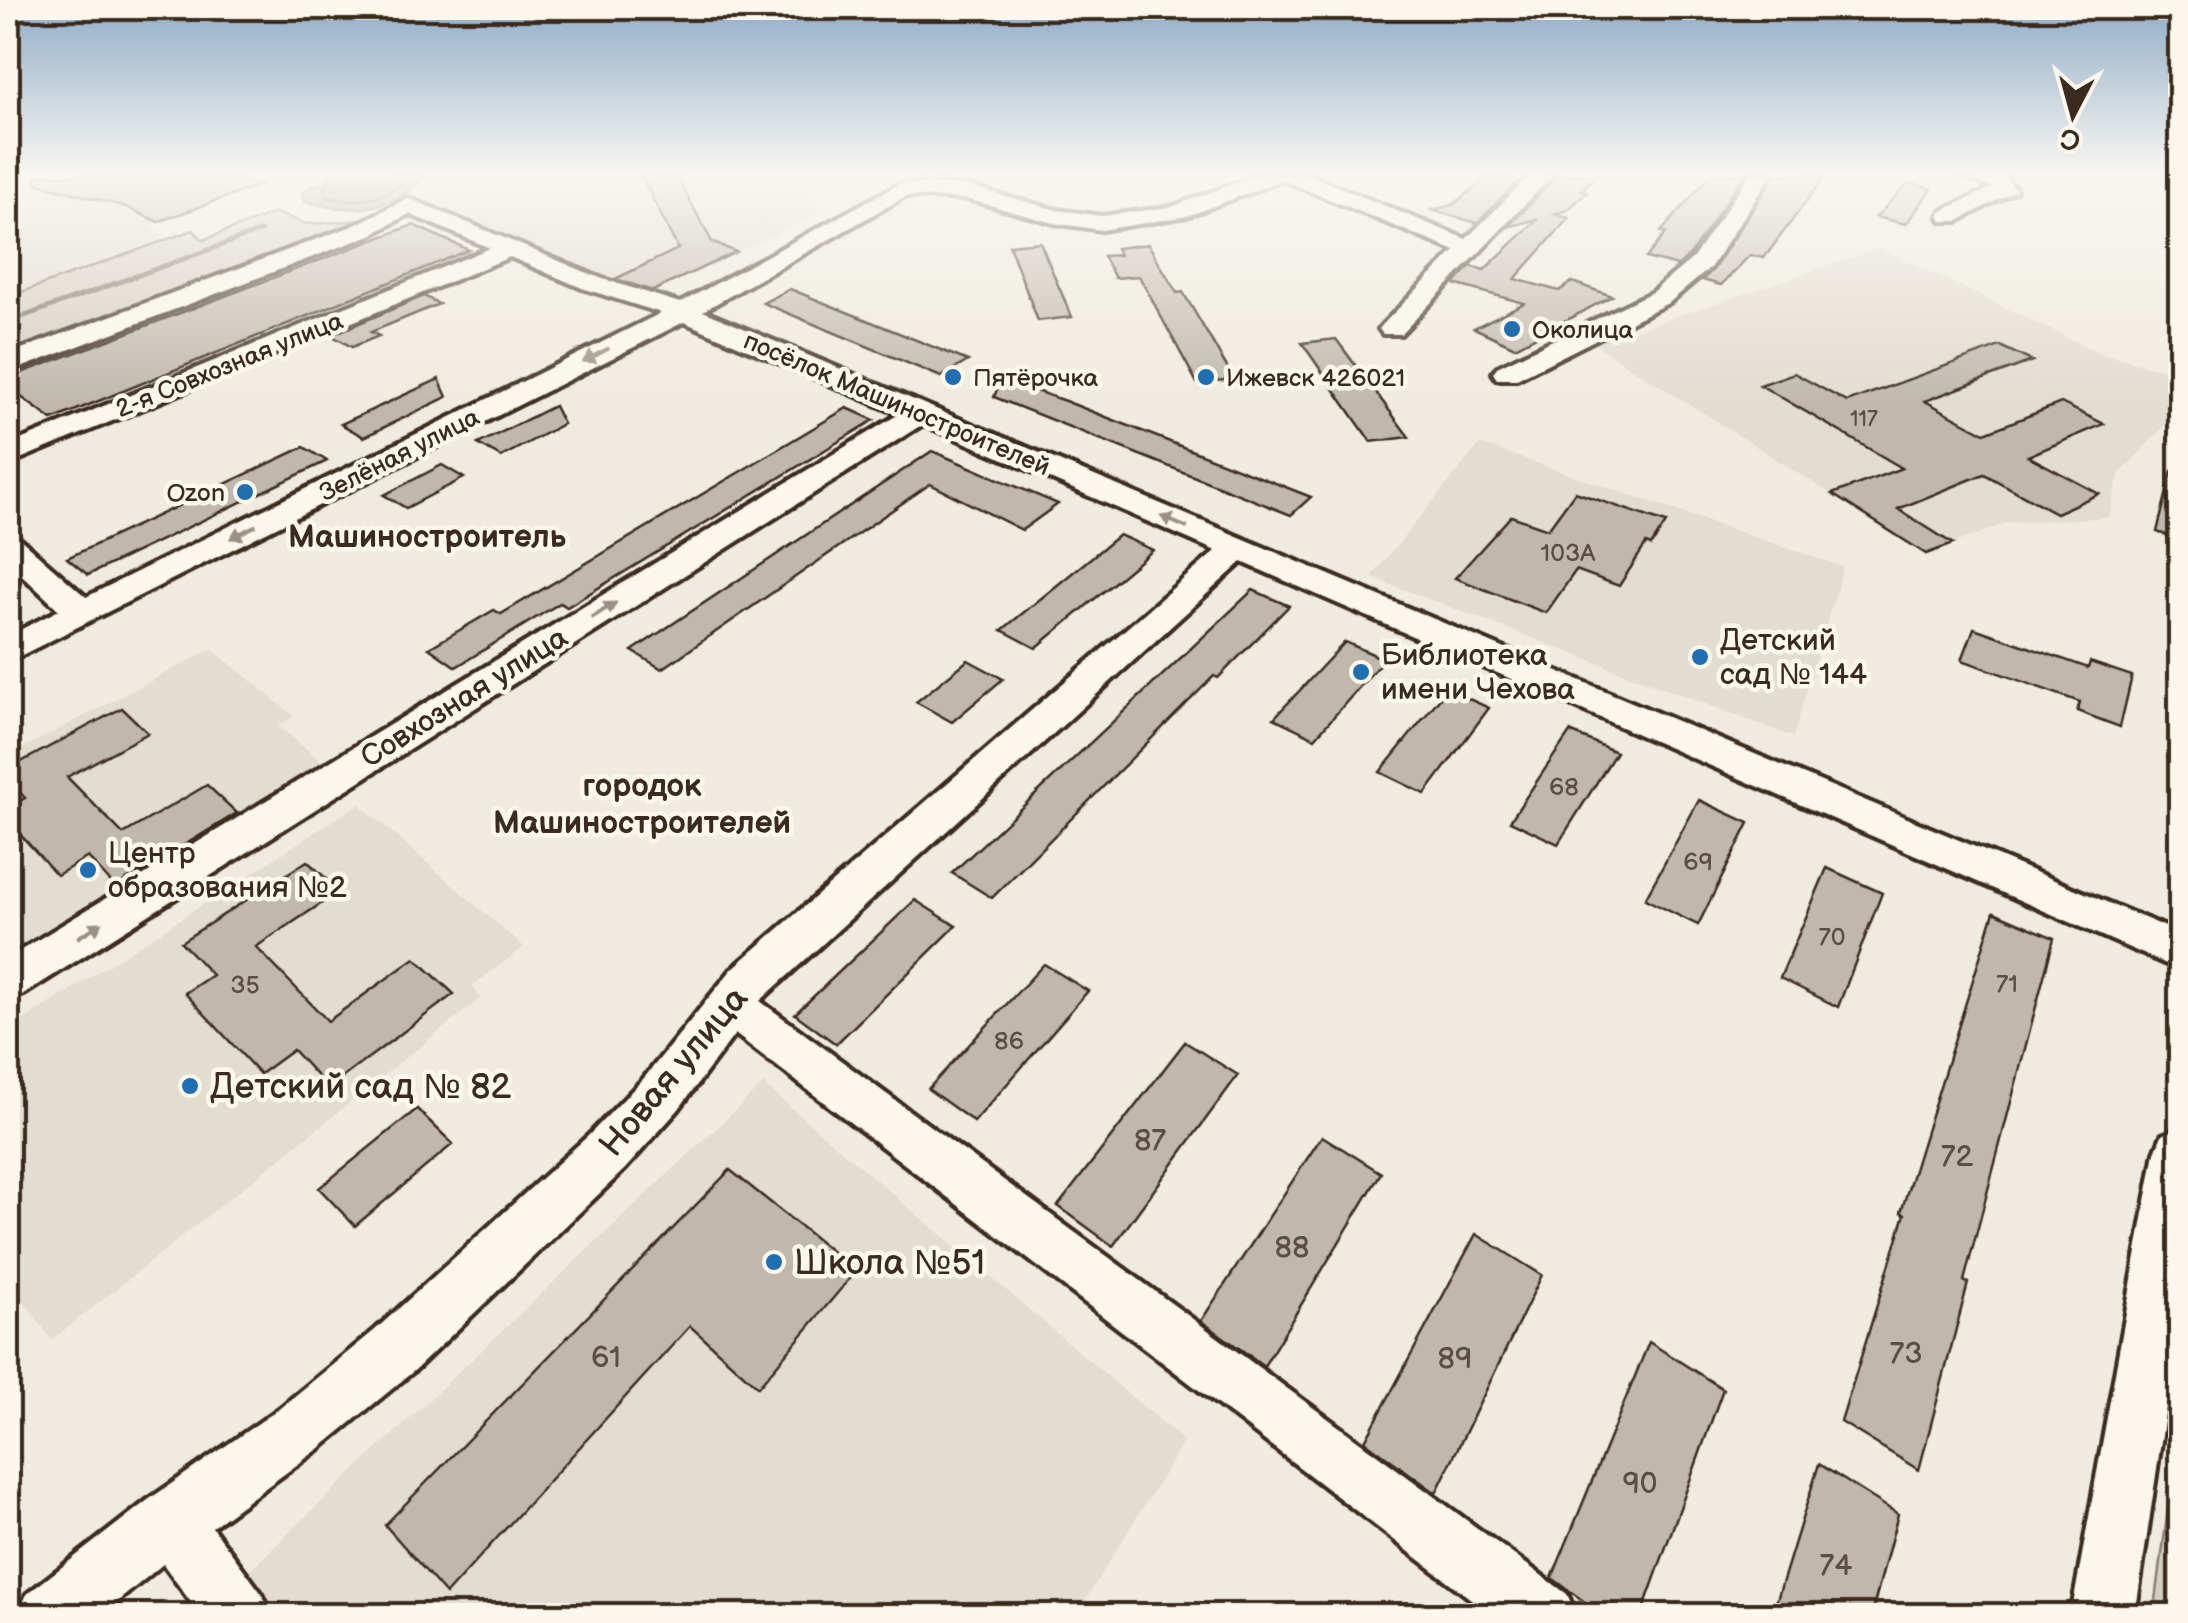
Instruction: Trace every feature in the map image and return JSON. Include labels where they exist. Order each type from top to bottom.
[{"type":"street","name":"посёлок Машиностроителей","points":[[8,362],[307,251]]},
{"type":"street","name":"2-я Совхозная улица","points":[[8,455],[505,251]]},
{"type":"street","name":"посёлок Машиностроителей","points":[[509,251],[683,312],[1848,806],[2180,952]]},
{"type":"street","name":"Зелёная улица","points":[[8,650],[683,312],[790,251]]},
{"type":"street","points":[[1392,328],[1468,251]]},
{"type":"street","points":[[1507,374],[1660,298],[1702,263],[1710,251]]},
{"type":"street","name":"Совхозная улица","points":[[8,981],[922,413]]},
{"type":"street","points":[[8,545],[82,612]]},
{"type":"street","name":"Новая улица","points":[[49,1616],[168,1521],[300,1428],[395,1350],[607,1152],[661,1094],[748,982],[1237,549]]},
{"type":"street","points":[[729,1004],[1546,1616]]},
{"type":"street","points":[[2103,1616],[2180,1152]]},
{"type":"street","points":[[168,1521],[240,1616]]},
{"type":"shaded area","points":[[8,251],[127,251],[8,295]]},
{"type":"shaded area","points":[[136,251],[290,251],[8,352],[8,297]]},
{"type":"shaded area","points":[[527,251],[741,251],[647,294]]},
{"type":"shaded area","points":[[1872,251],[1886,251],[2098,352],[2180,375],[2180,409],[2119,475],[2109,517],[2007,523],[1926,554],[1594,344]]},
{"type":"shaded area","name":"Детский сад № 144","points":[[1480,444],[1843,567],[1793,737],[1371,577]]},
{"type":"shaded area","name":"Центр образования №2","points":[[212,649],[294,716],[278,726],[331,769],[8,971],[8,756]]},
{"type":"shaded area","name":"Детский сад № 82","points":[[359,804],[524,947],[472,986],[481,998],[52,1340],[8,1279],[8,1030]]},
{"type":"shaded area","name":"Школа №51","points":[[763,1084],[1184,1441],[1076,1615],[266,1616],[239,1580]]},
{"type":"shaded area","points":[[2180,1417],[2180,1615],[2154,1615]]},
{"type":"building","points":[[345,251],[467,251],[52,420],[8,387],[8,378]]},
{"type":"building","points":[[674,251],[736,252],[653,291],[615,279]]},
{"type":"building","points":[[1011,251],[1044,251],[1072,317],[1038,321]]},
{"type":"building","points":[[1117,251],[1152,251],[1177,293],[1183,292],[1234,379],[1197,383],[1139,276],[1115,278],[1103,256],[1119,255]]},
{"type":"building","points":[[1504,251],[1540,251],[1515,279],[1559,291],[1572,282],[1612,296],[1515,347],[1474,328],[1524,303],[1454,284],[1471,266],[1484,270]]},
{"type":"building","points":[[1652,251],[1693,251],[1678,266],[1646,258]]},
{"type":"building","points":[[1726,251],[1769,251],[1764,258],[1750,255],[1721,285],[1702,280]]},
{"type":"building","points":[[790,289],[968,361],[941,377],[763,303]]},
{"type":"building","points":[[424,296],[439,304],[371,332],[379,336],[352,347],[331,335]]},
{"type":"building","points":[[1336,339],[1409,437],[1371,442],[1302,343]]},
{"type":"building","points":[[2000,346],[2032,361],[1925,401],[1985,433],[2061,403],[2104,424],[2028,456],[2099,494],[2056,513],[1984,474],[1898,509],[1953,544],[1926,554],[1832,494],[1902,468],[1760,385],[1794,373],[1847,402]]},
{"type":"building","points":[[439,379],[447,397],[364,437],[341,424]]},
{"type":"building","points":[[1001,379],[1311,497],[1291,515],[994,397]]},
{"type":"building","points":[[554,406],[563,424],[501,457],[478,444]]},
{"type":"building","points":[[847,408],[874,420],[567,607],[560,603],[456,667],[429,648],[494,610],[501,614]]},
{"type":"building","points":[[304,447],[327,461],[88,575],[67,558]]},
{"type":"building","points":[[932,451],[1058,504],[1022,530],[930,484],[662,669],[632,651]]},
{"type":"building","points":[[442,465],[464,478],[406,508],[384,495]]},
{"type":"building","points":[[2172,471],[2180,472],[2180,540],[2157,532]]},
{"type":"building","points":[[1575,492],[1666,523],[1651,546],[1646,544],[1619,586],[1576,570],[1546,613],[1455,578],[1511,516],[1548,529]]},
{"type":"building","points":[[1119,535],[1153,550],[1036,648],[1002,630]]},
{"type":"building","points":[[1253,590],[1289,606],[992,898],[952,873]]},
{"type":"building","points":[[1974,628],[2088,668],[2090,662],[2132,676],[2120,727],[2077,711],[2080,702],[1962,660]]},
{"type":"building","points":[[1345,642],[1384,659],[1315,738],[1274,718]]},
{"type":"building","points":[[968,660],[1003,679],[952,722],[916,702]]},
{"type":"building","points":[[1447,689],[1489,708],[1425,794],[1380,772]]},
{"type":"building","points":[[122,708],[148,733],[67,777],[123,834],[207,785],[237,813],[115,887],[88,857],[57,875],[8,821],[8,808],[25,798],[8,779],[8,769]]},
{"type":"building","points":[[1570,732],[1616,752],[1558,844],[1510,821]]},
{"type":"building","points":[[1699,800],[1749,823],[1698,925],[1645,899]]},
{"type":"building","points":[[307,861],[340,891],[256,947],[328,1021],[415,958],[454,994],[328,1088],[293,1050],[260,1074],[185,993],[212,975],[181,942]]},
{"type":"building","points":[[1827,868],[1882,893],[1838,1007],[1780,978]]},
{"type":"building","points":[[915,900],[956,926],[836,1044],[795,1014]]},
{"type":"building","points":[[1994,912],[2054,938],[1919,1470],[1841,1422]]},
{"type":"building","points":[[1044,964],[1088,991],[974,1122],[928,1089]]},
{"type":"building","points":[[1185,1042],[1238,1075],[1113,1246],[1058,1206]]},
{"type":"building","points":[[417,1109],[453,1144],[355,1226],[319,1188]]},
{"type":"building","points":[[1322,1136],[1381,1173],[1264,1366],[1201,1321]]},
{"type":"building","points":[[730,1170],[856,1271],[758,1387],[690,1326],[446,1594],[385,1525]]},
{"type":"building","points":[[1476,1234],[1542,1275],[1436,1493],[1365,1441]]},
{"type":"building","points":[[1649,1342],[1723,1389],[1641,1616],[1604,1616],[1552,1578]]},
{"type":"building","points":[[1819,1464],[1898,1514],[1871,1616],[1772,1616]]},
{"type":"waterway","points":[[8,322],[206,251]]},
{"type":"place","name":"Околица","points":[[1512,329]]},
{"type":"place","name":"Пятёрочка","points":[[953,377]]},
{"type":"place","name":"Ижевск 426021","points":[[1206,377]]},
{"type":"place","name":"Ozon","points":[[245,492]]},
{"type":"place","name":"Детский сад № 144","points":[[1700,657]]},
{"type":"place","name":"Библиотека имени Чехова","points":[[1361,672]]},
{"type":"place","name":"Центр образования №2","points":[[88,870]]},
{"type":"place","name":"Детский сад № 82","points":[[190,1086]]},
{"type":"place","name":"Школа №51","points":[[774,1262]]},
{"type":"district","name":"Машиностроитель","points":[[427,536]]},
{"type":"district","name":"городок Машиностроителей","points":[[642,804]]}]
